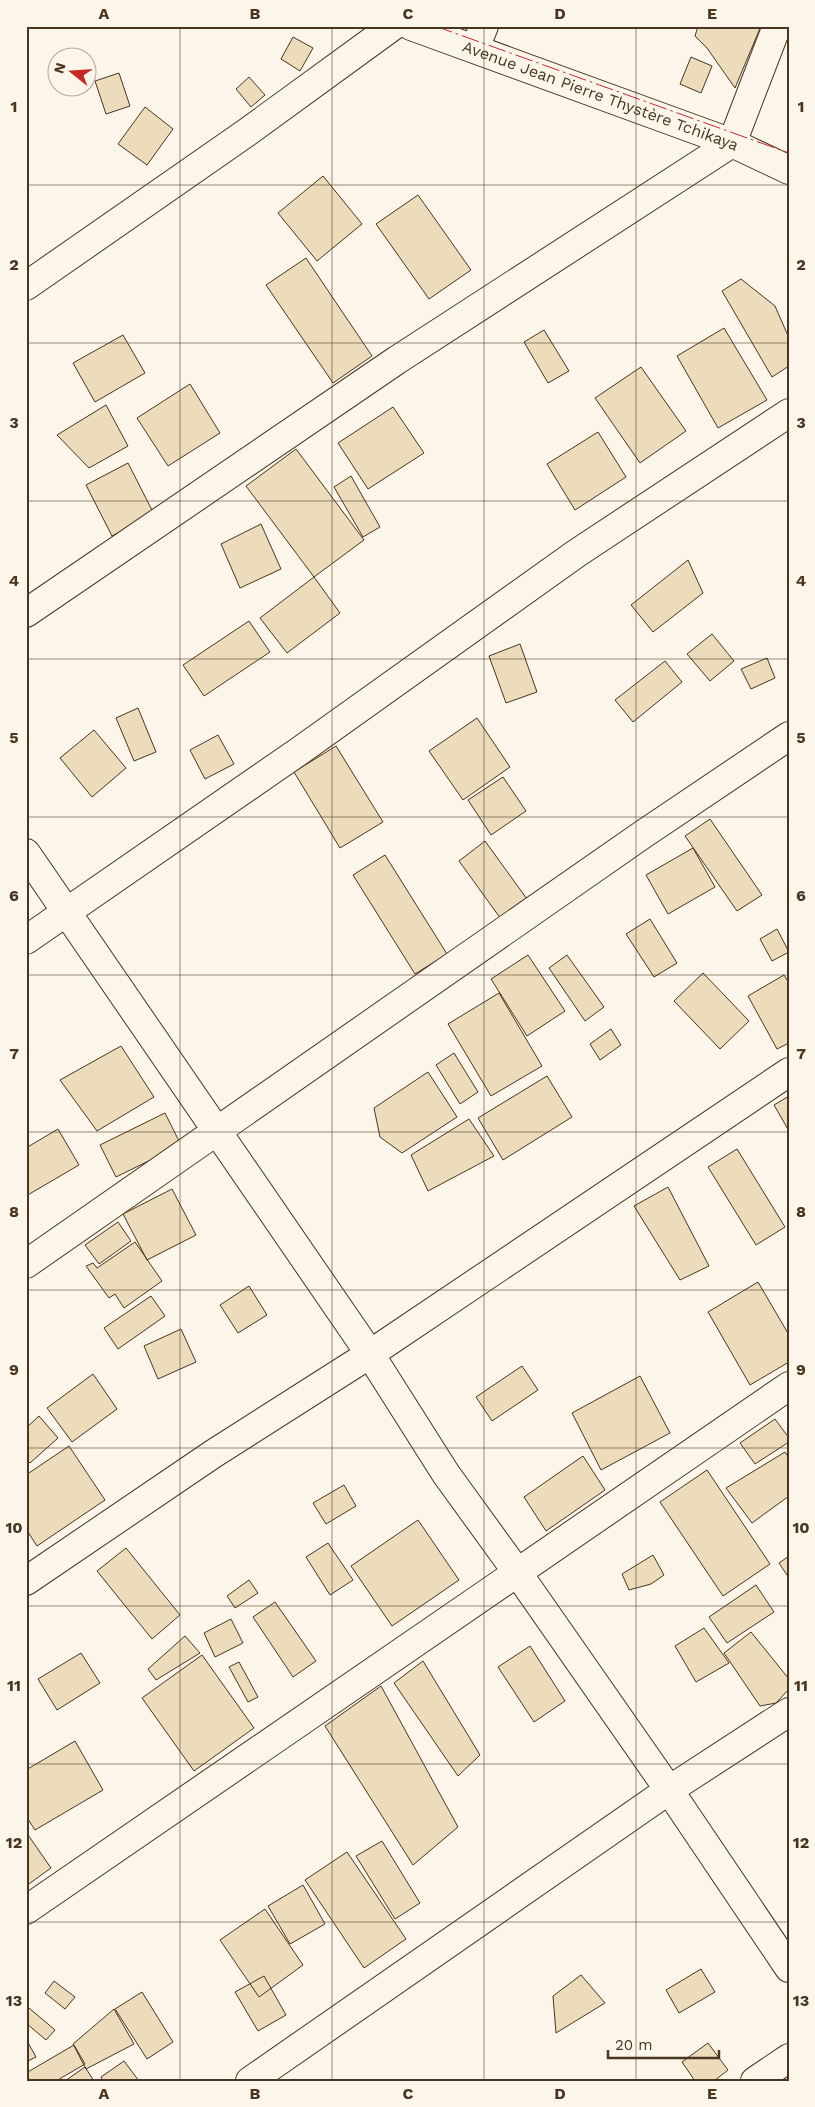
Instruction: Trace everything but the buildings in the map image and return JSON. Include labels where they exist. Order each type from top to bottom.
[{"type":"street","points":[[26,286],[246,133],[393,26]]},
{"type":"street","name":"Avenue Jean Pierre Thystère Tchikaya","points":[[411,26],[480,37],[732,143],[789,170]]},
{"type":"street","points":[[26,613],[397,360],[732,143],[777,26]]},
{"type":"street","points":[[26,940],[385,691],[577,553],[789,413]]},
{"type":"street","points":[[26,1264],[634,840],[789,736]]},
{"type":"street","points":[[26,853],[370,1354],[446,1474],[517,1572],[669,1790],[789,1968]]},
{"type":"street","points":[[26,1581],[213,1454],[370,1354],[789,1072]]},
{"type":"street","points":[[26,1910],[789,1386]]},
{"type":"street","points":[[250,2081],[669,1790],[789,1712]]},
{"type":"street","points":[[755,2081],[789,2058]]},
{"type":"power","points":[[435,26],[789,153]]}]
